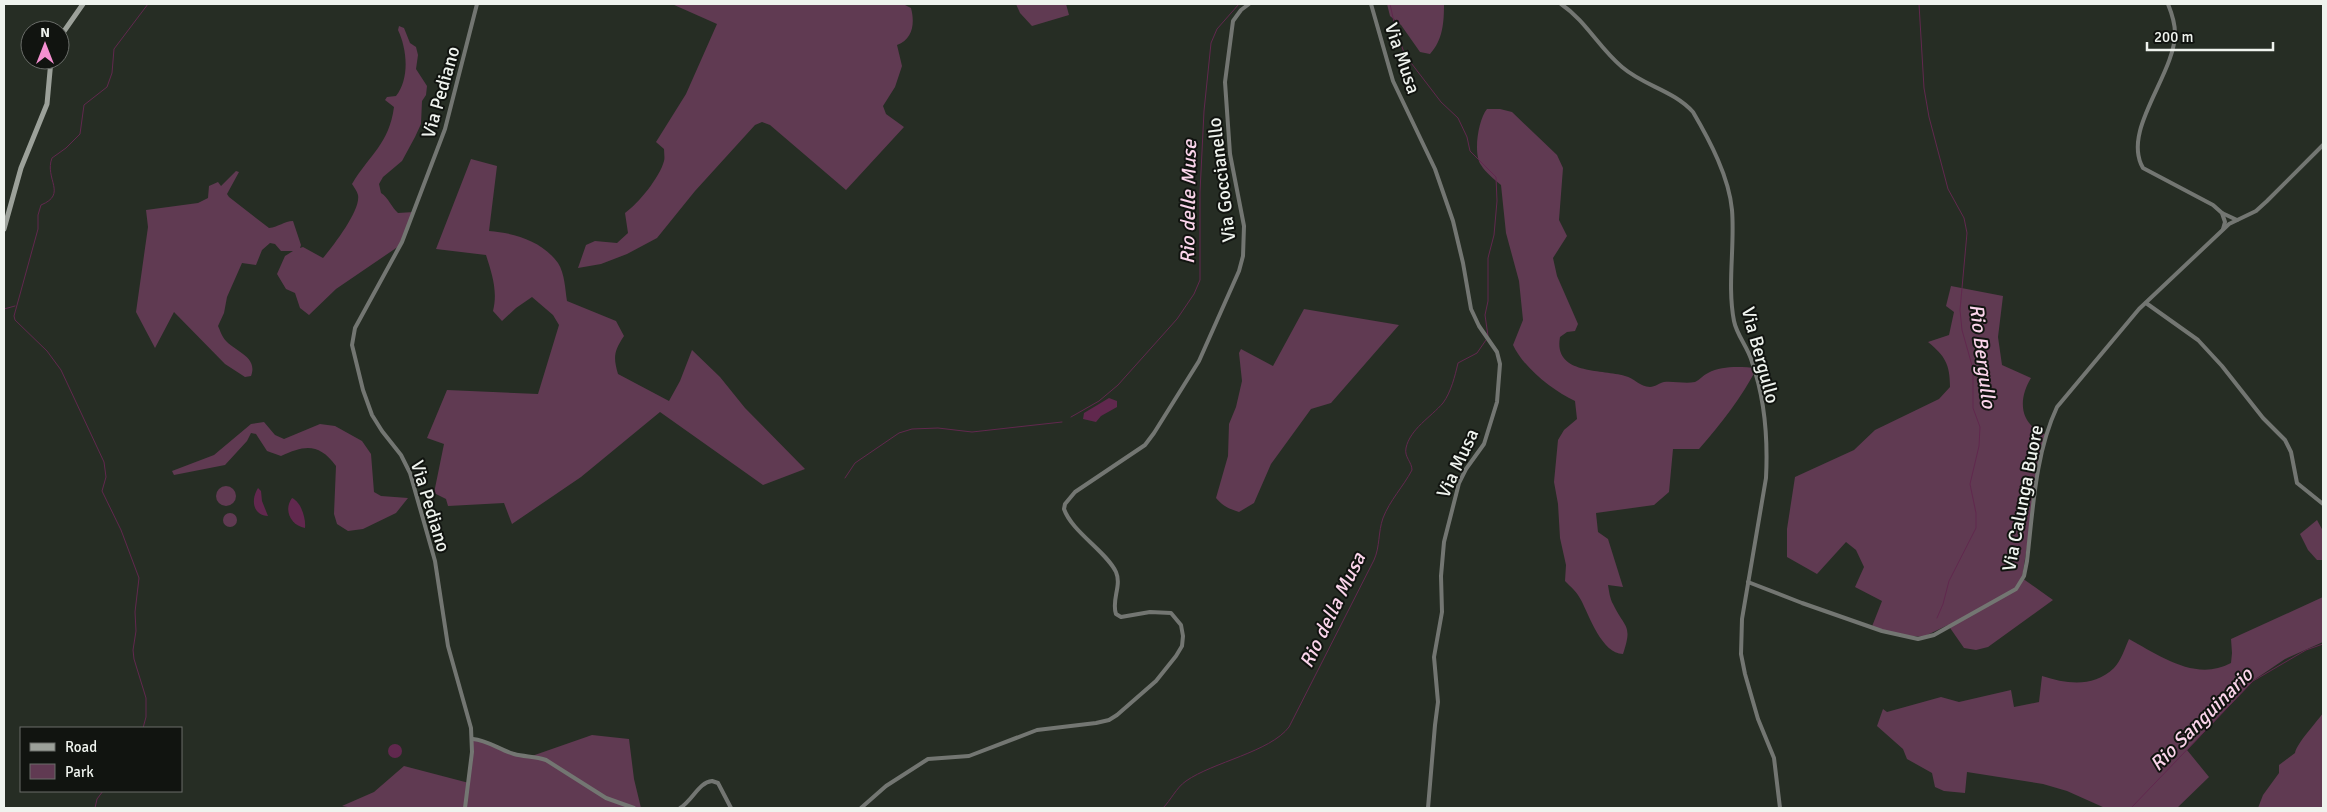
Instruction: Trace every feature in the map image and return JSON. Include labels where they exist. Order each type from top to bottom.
[{"type":"street","points":[[70,23],[83,4]]},
{"type":"street","name":"Via Pediano","points":[[465,808],[473,738],[448,646],[435,561],[410,473],[401,455],[372,415],[352,345],[355,328],[402,242],[440,144],[454,100],[478,4]]},
{"type":"street","name":"Via Goccianello","points":[[861,808],[886,786],[928,759],[969,756],[1036,730],[1109,720],[1156,681],[1168,668],[1182,646],[1181,625],[1172,613],[1150,612],[1121,617],[1116,614],[1114,603],[1118,583],[1115,570],[1066,515],[1064,510],[1065,504],[1074,492],[1145,445],[1154,433],[1199,361],[1239,271],[1243,256],[1244,226],[1230,154],[1225,82],[1233,21],[1240,10],[1249,4]]},
{"type":"street","name":"Via Musa","points":[[1371,4],[1393,81],[1435,169],[1453,220],[1463,263],[1469,302],[1474,317],[1497,352],[1500,364],[1497,402],[1484,444],[1466,469],[1459,483],[1444,542],[1441,576],[1442,612],[1434,657],[1438,702],[1434,724],[1428,808]]},
{"type":"street","name":"Via Bergullo","points":[[1561,4],[1581,20],[1604,50],[1624,69],[1684,102],[1693,112],[1729,190],[1732,221],[1733,318],[1739,336],[1752,359],[1763,397],[1767,455],[1766,478],[1742,619],[1741,654],[1758,719],[1774,758],[1780,808]]},
{"type":"street","points":[[2168,4],[2174,20],[2175,35],[2158,88],[2139,131],[2136,148],[2138,160],[2143,168],[2213,205],[2222,214],[2237,220]]},
{"type":"street","points":[[4,229],[21,168],[47,104],[50,70]]},
{"type":"street","name":"Via Calunga Buore","points":[[1748,582],[1882,631],[1901,637],[1918,638],[1934,635],[2016,589],[2024,576],[2037,484],[2048,426],[2056,407],[2072,386],[2146,303],[2229,224],[2267,201],[2323,145]]},
{"type":"street","points":[[2222,214],[2225,222],[2222,231]]},
{"type":"street","points":[[2146,303],[2182,328],[2217,361],[2262,418],[2285,440],[2291,452],[2298,483],[2323,504]]},
{"type":"street","points":[[473,738],[514,754],[537,756],[606,798],[634,808]]},
{"type":"street","points":[[680,808],[692,799],[703,784],[712,781],[718,784],[731,808]]},
{"type":"green space","points":[[672,4],[903,4],[911,8],[912,30],[906,39],[897,45],[902,66],[895,87],[883,106],[886,114],[904,127],[846,190],[770,125],[762,122],[755,125],[695,191],[657,238],[627,254],[601,264],[578,268],[586,245],[595,241],[617,243],[628,233],[625,213],[648,190],[662,167],[664,149],[656,142],[686,94],[717,24]]},
{"type":"green space","points":[[1016,4],[1066,4],[1069,15],[1032,26],[1020,13]]},
{"type":"green space","points":[[1387,4],[1444,4],[1440,37],[1430,54],[1420,52],[1401,25],[1390,16]]},
{"type":"green space","points":[[399,26],[404,28],[410,43],[416,47],[418,55],[416,69],[427,86],[426,95],[422,101],[421,124],[415,137],[402,161],[383,177],[379,184],[381,193],[398,213],[414,212],[402,244],[336,289],[309,315],[300,308],[295,293],[286,289],[277,274],[285,256],[293,251],[281,251],[275,244],[270,243],[262,250],[256,265],[242,263],[227,297],[224,313],[218,326],[227,342],[248,358],[252,369],[251,376],[245,377],[225,364],[174,312],[155,348],[136,312],[148,227],[146,210],[198,203],[208,198],[209,186],[218,182],[221,186],[236,171],[239,172],[227,194],[229,197],[269,228],[293,221],[301,245],[300,248],[303,247],[323,258],[351,218],[358,202],[358,195],[352,184],[378,148],[388,130],[394,107],[385,100],[387,97],[396,96],[400,89],[406,63],[398,30]]},
{"type":"green space","points":[[1487,109],[1500,109],[1512,112],[1557,155],[1563,168],[1559,220],[1567,236],[1553,258],[1557,276],[1578,324],[1575,331],[1567,332],[1560,337],[1560,349],[1564,358],[1571,364],[1581,368],[1625,376],[1643,386],[1650,387],[1664,382],[1695,382],[1714,370],[1732,367],[1757,368],[1731,410],[1699,449],[1673,449],[1669,492],[1654,505],[1596,513],[1598,532],[1608,539],[1623,587],[1608,585],[1612,602],[1626,627],[1627,637],[1623,654],[1615,652],[1603,641],[1592,624],[1579,597],[1565,581],[1566,565],[1560,538],[1558,504],[1554,482],[1558,440],[1564,430],[1577,419],[1575,401],[1557,391],[1531,370],[1513,345],[1523,320],[1519,281],[1506,233],[1501,185],[1483,168],[1477,153],[1479,129]]},
{"type":"green space","points":[[471,159],[497,166],[489,231],[518,236],[544,249],[552,255],[560,267],[567,301],[616,321],[624,336],[615,354],[618,374],[669,401],[680,381],[692,350],[720,377],[745,408],[805,469],[763,485],[660,412],[581,477],[512,524],[504,503],[448,506],[446,499],[434,493],[444,444],[427,438],[447,390],[538,394],[559,325],[553,315],[532,297],[502,321],[493,311],[495,290],[486,255],[436,249]]},
{"type":"green space","points":[[1951,286],[2003,296],[1998,337],[2002,365],[2031,378],[2024,394],[2023,410],[2030,424],[2036,430],[2045,434],[2022,578],[2053,600],[1988,647],[1976,650],[1964,648],[1948,625],[1923,637],[1900,635],[1871,629],[1882,601],[1855,587],[1864,567],[1856,550],[1846,542],[1817,574],[1787,557],[1787,529],[1795,477],[1854,450],[1875,430],[1939,399],[1950,387],[1948,366],[1939,352],[1928,342],[1949,335],[1954,312],[1946,306]]},
{"type":"green space","points":[[1304,309],[1399,325],[1331,403],[1311,409],[1271,464],[1254,503],[1239,512],[1235,511],[1216,498],[1228,456],[1229,424],[1236,407],[1242,381],[1239,353],[1241,349],[1273,366]]},
{"type":"green space","points":[[264,422],[275,435],[284,439],[320,424],[335,426],[362,441],[371,454],[374,492],[381,496],[408,498],[396,513],[363,529],[348,531],[337,524],[334,514],[336,466],[330,459],[324,453],[311,448],[304,448],[281,456],[267,451],[256,434],[251,433],[247,441],[225,465],[174,475],[172,471],[214,455],[251,424]]},
{"type":"green space","points":[[226,486],[233,489],[236,496],[233,503],[226,506],[219,503],[216,496],[219,489]]},
{"type":"green space","points":[[227,513],[233,513],[237,520],[233,527],[227,527],[223,523],[223,517]]},
{"type":"green space","points":[[2317,520],[2323,531],[2323,560],[2317,560],[2308,550],[2300,534]]},
{"type":"green space","points":[[2323,597],[2323,642],[2285,659],[2254,680],[2187,750],[2209,777],[2177,808],[2105,808],[2067,791],[2043,784],[1967,772],[1965,793],[1944,791],[1935,787],[1932,773],[1907,759],[1903,749],[1877,726],[1883,709],[1887,712],[1941,697],[1959,702],[2011,690],[2014,707],[2039,702],[2042,676],[2070,682],[2097,679],[2114,668],[2123,654],[2129,639],[2178,664],[2205,670],[2218,668],[2231,663],[2231,639]]},
{"type":"green space","points":[[2323,713],[2323,808],[2258,808],[2263,795],[2279,773],[2279,765],[2295,753]]},
{"type":"green space","points":[[592,735],[629,739],[634,779],[641,808],[353,808],[342,806],[374,792],[404,766],[469,783],[473,739],[529,757]]},
{"type":"shaded area","points":[[1109,398],[1117,401],[1117,407],[1101,416],[1096,422],[1083,419],[1084,413]]},
{"type":"shaded area","points":[[258,488],[261,491],[262,501],[268,516],[259,513],[254,506],[254,497]]},
{"type":"shaded area","points":[[292,498],[298,503],[302,511],[305,528],[300,527],[290,517],[288,507]]},
{"type":"shaded area","points":[[392,744],[398,744],[402,751],[398,758],[392,758],[388,754],[388,748]]},
{"type":"waterway","points":[[143,727],[146,717],[146,698],[133,650],[139,578],[121,530],[102,491],[106,477],[104,462],[61,370],[47,351],[15,320],[14,316],[38,229],[38,215],[41,205],[49,201],[53,196],[54,185],[50,166],[52,158],[66,148],[80,134],[84,105],[107,87],[112,73],[114,49],[148,4]]},
{"type":"waterway","name":"Rio delle Muse","points":[[1071,417],[1099,401],[1118,385],[1177,319],[1194,294],[1200,280],[1200,192],[1204,111],[1211,43],[1217,29],[1239,4]]},
{"type":"waterway","name":"Rio della Musa","points":[[1390,4],[1396,31],[1405,55],[1441,102],[1458,118],[1467,137],[1470,151],[1496,177],[1497,201],[1494,235],[1488,258],[1488,301],[1485,315],[1488,336]]},
{"type":"waterway","name":"Rio Bergullo","points":[[1919,4],[1924,88],[1929,117],[1948,189],[1964,218],[1967,233],[1960,310],[1962,330],[1973,369],[1973,408],[1980,427],[1979,446],[1970,484],[1976,513],[1976,528],[1949,581],[1937,618]]},
{"type":"waterway","points":[[4,309],[15,306]]},
{"type":"waterway","name":"Rio della Musa","points":[[1163,808],[1186,781],[1197,774],[1269,743],[1289,727],[1374,560],[1381,523],[1386,511],[1412,470],[1406,451],[1408,441],[1416,429],[1446,399],[1458,363],[1477,353],[1486,340]]},
{"type":"waterway","name":"Rio delle Muse","points":[[845,478],[855,463],[899,433],[912,429],[938,428],[972,432],[1062,422]]},
{"type":"waterway","name":"Rio Sanguinario","points":[[2131,808],[2253,681],[2306,650],[2323,644]]},
{"type":"waterway","points":[[95,808],[97,799],[102,792]]}]
